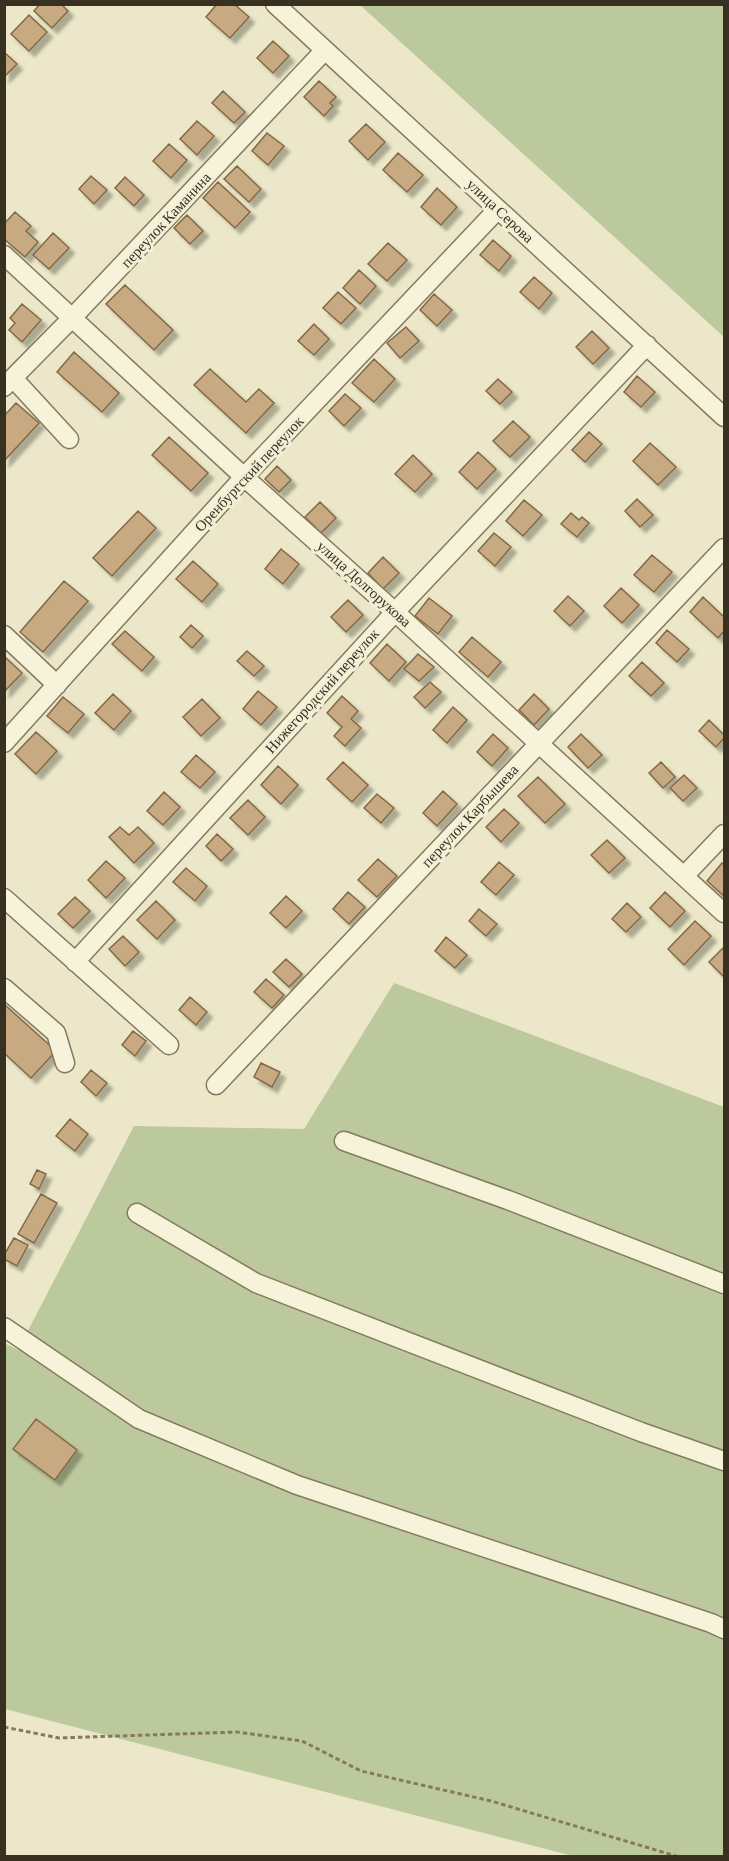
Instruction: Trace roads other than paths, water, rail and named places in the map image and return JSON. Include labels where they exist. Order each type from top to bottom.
[{"type":"street","name":"улица Серова","points":[[275,4],[724,417]]},
{"type":"street","name":"переулок Каманина","points":[[9,383],[326,50]]},
{"type":"street","name":"Оренбургский переулок","points":[[4,743],[244,477],[498,209]]},
{"type":"street","name":"улица Долгорукова","points":[[4,255],[244,477],[724,913]]},
{"type":"street","name":"Нижегородский переулок","points":[[75,962],[395,612],[646,345]]},
{"type":"street","points":[[9,383],[69,439]]},
{"type":"street","name":"переулок Карбышева","points":[[216,1085],[724,548]]},
{"type":"street","points":[[4,635],[57,685]]},
{"type":"street","points":[[684,876],[724,834]]},
{"type":"street","points":[[4,898],[169,1045]]},
{"type":"street","points":[[4,988],[56,1033],[65,1063]]},
{"type":"street","points":[[344,1141],[508,1200],[724,1284]]},
{"type":"street","points":[[137,1213],[256,1283],[641,1432],[724,1461]]},
{"type":"street","points":[[4,1327],[139,1419],[297,1485],[724,1629]]}]
